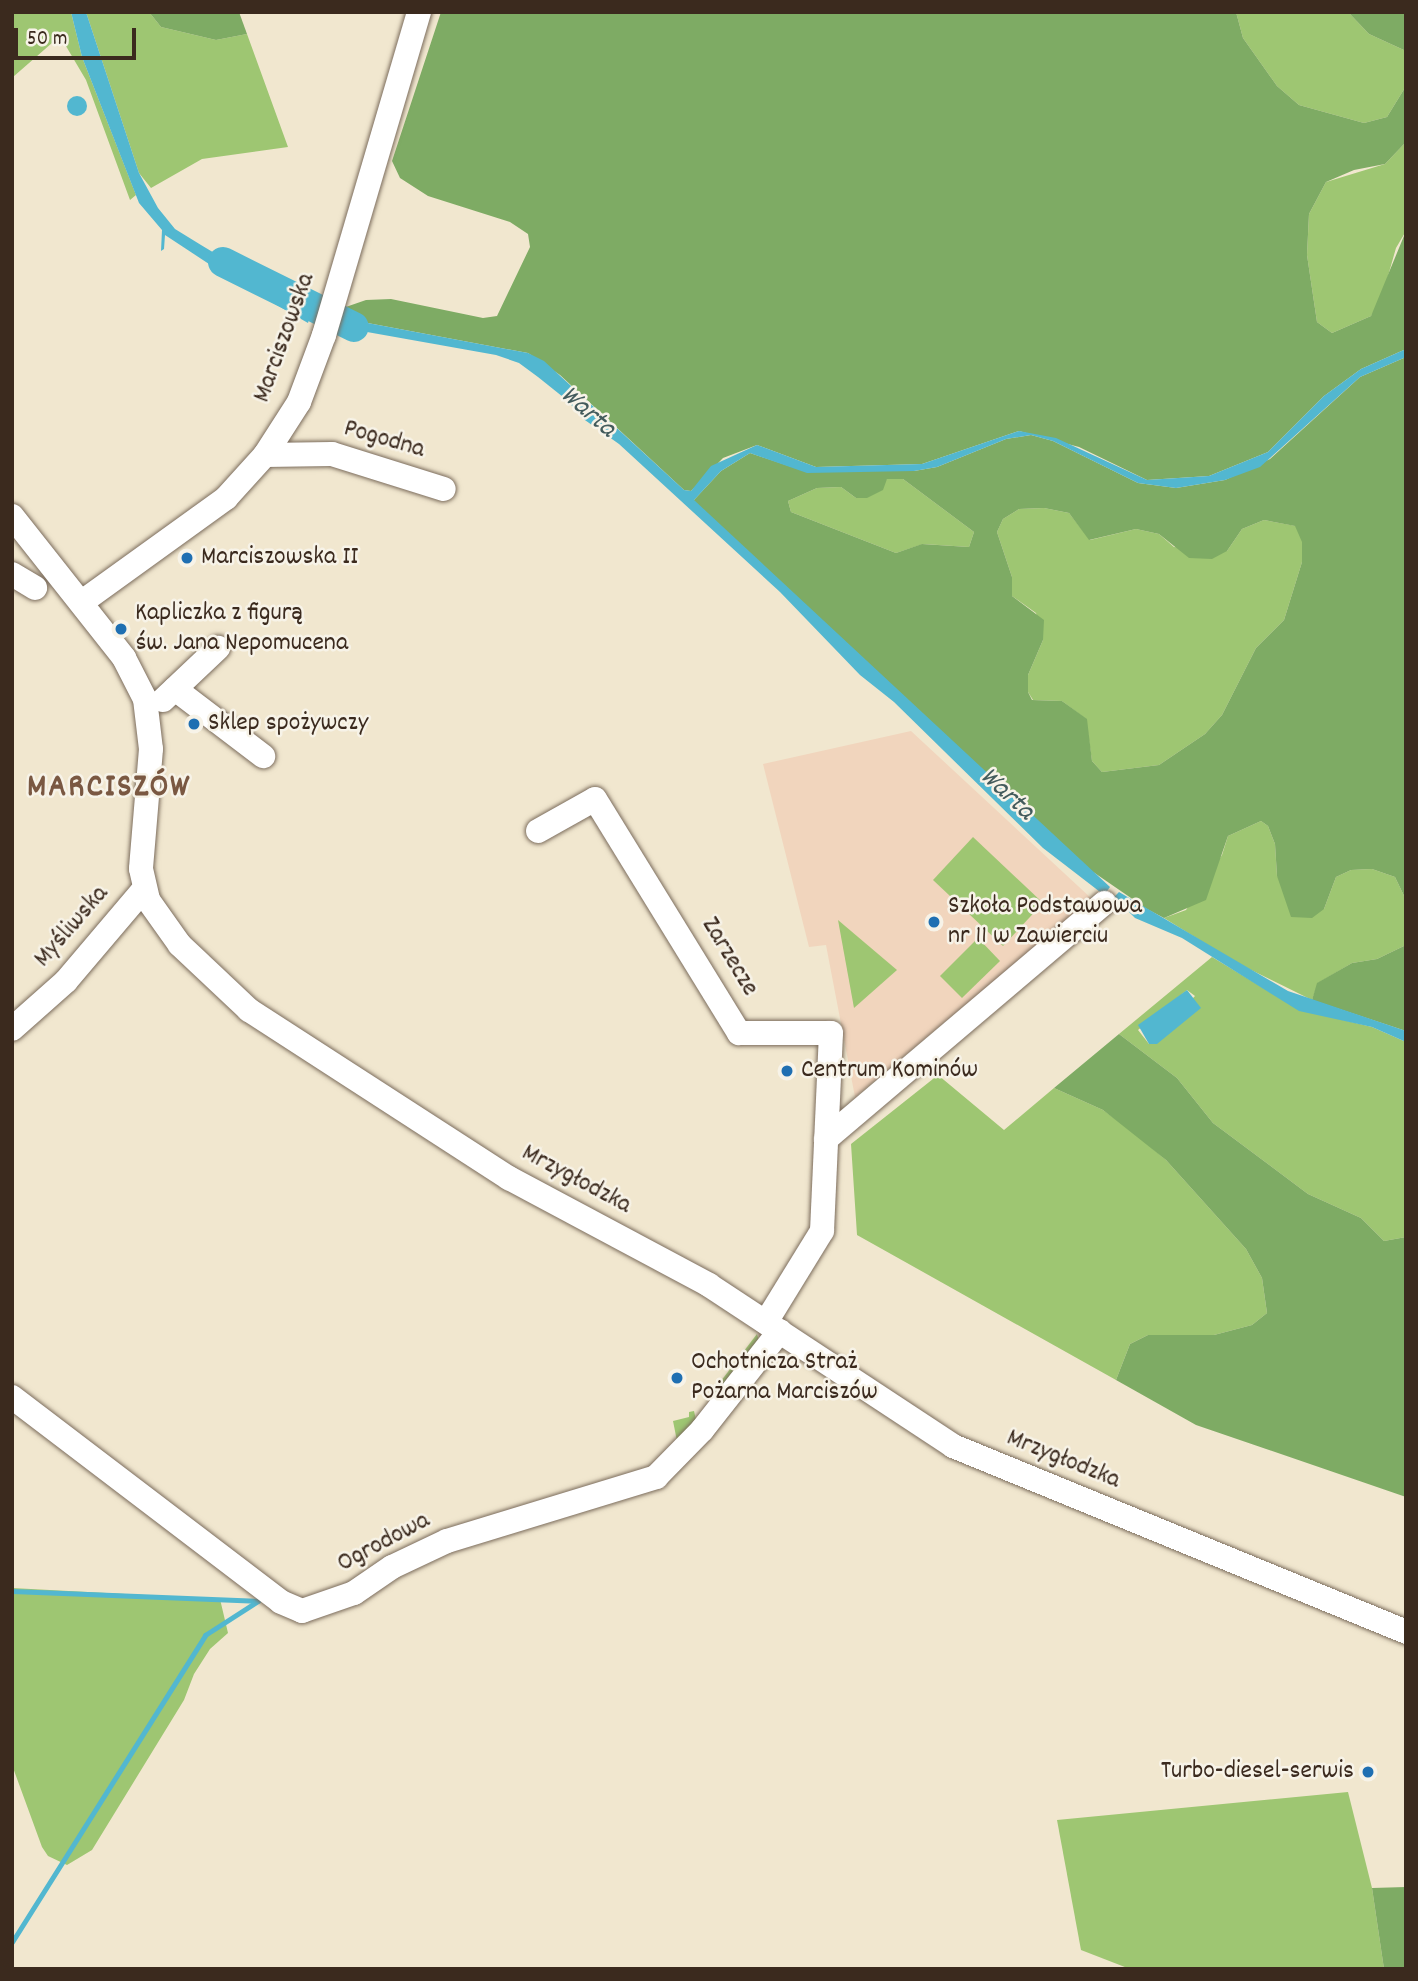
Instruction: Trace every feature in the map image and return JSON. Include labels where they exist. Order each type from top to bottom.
[{"type":"street","name":"Marciszowska","points":[[82,602],[199,520],[265,455],[299,402],[324,335],[419,12]]},
{"type":"street","name":"Pogodna","points":[[265,455],[332,454],[444,489]]},
{"type":"street","name":"Mrzygłodzka","points":[[12,516],[82,602],[132,671],[149,712],[150,770],[141,869],[144,889],[180,945],[261,1018],[509,1178],[663,1259],[773,1327],[953,1447],[1406,1632]]},
{"type":"street","points":[[12,574],[35,588]]},
{"type":"street","points":[[149,712],[218,648]]},
{"type":"street","points":[[175,689],[263,757]]},
{"type":"street","name":"Zarzecze","points":[[538,831],[595,799],[738,1033],[831,1033],[826,1143]]},
{"type":"street","name":"Myśliwska","points":[[12,1030],[66,981],[144,889]]},
{"type":"street","points":[[773,1327],[822,1231],[826,1143],[1104,902]]},
{"type":"street","name":"Ogrodowa","points":[[12,1397],[281,1602],[302,1611],[354,1594],[392,1567],[447,1541],[656,1477],[693,1440],[773,1327]]},
{"type":"shaded area","name":"Szkoła Podstawowa nr 11 w Zawierciu","points":[[911,731],[1092,899],[855,1097],[826,945],[809,947],[763,764]]},
{"type":"green space","points":[[12,12],[71,12],[82,57],[136,195],[130,200],[86,80],[60,36],[13,77]]},
{"type":"green space","points":[[86,12],[149,12],[161,27],[216,40],[247,34],[288,147],[202,159],[151,188],[139,173]]},
{"type":"green space","points":[[149,12],[239,12],[247,34],[216,40],[161,27]]},
{"type":"green space","points":[[441,12],[1236,12],[1243,38],[1277,86],[1299,105],[1364,123],[1387,117],[1406,86],[1406,142],[1385,164],[1354,170],[1326,182],[1309,214],[1307,255],[1317,322],[1332,333],[1371,316],[1406,231],[1406,349],[1361,369],[1324,396],[1268,452],[1209,476],[1147,480],[1079,447],[1019,431],[922,464],[816,467],[757,445],[723,458],[691,491],[684,490],[560,375],[528,353],[341,318],[340,309],[366,300],[391,299],[483,318],[497,316],[530,247],[528,234],[510,222],[428,196],[400,178],[392,161]]},
{"type":"green space","points":[[1236,12],[1348,12],[1369,34],[1406,51],[1406,86],[1387,117],[1364,123],[1299,105],[1277,86],[1243,38]]},
{"type":"green space","points":[[1348,12],[1406,12],[1406,51],[1369,34]]},
{"type":"green space","points":[[1406,142],[1406,231],[1396,248],[1382,297],[1371,316],[1332,333],[1317,322],[1307,255],[1309,214],[1326,182],[1385,164]]},
{"type":"green space","points":[[1406,357],[1406,900],[1395,877],[1372,869],[1351,870],[1336,877],[1324,909],[1312,918],[1291,917],[1277,876],[1275,844],[1268,826],[1261,821],[1228,836],[1206,900],[1164,918],[1147,909],[1083,865],[693,501],[721,471],[750,453],[792,467],[914,471],[937,467],[1006,439],[1031,435],[1053,441],[1138,483],[1176,488],[1225,480],[1270,459],[1360,377]],"holes":[[[887,479],[903,479],[974,532],[969,547],[922,544],[896,553],[791,512],[788,501],[817,488],[841,487],[856,498],[867,498],[883,490]],[[1044,508],[1069,513],[1089,540],[1136,529],[1159,534],[1189,558],[1212,559],[1227,551],[1242,529],[1264,520],[1295,526],[1302,542],[1302,562],[1284,620],[1256,648],[1222,715],[1205,734],[1159,765],[1102,772],[1092,761],[1087,719],[1062,701],[1032,700],[1028,692],[1028,675],[1043,640],[1044,620],[1012,596],[1012,577],[997,532],[1003,519],[1019,509]]]},
{"type":"green space","points":[[887,479],[903,479],[974,532],[969,547],[923,544],[896,553],[791,512],[788,501],[817,488],[841,487],[856,498]]},
{"type":"green space","points":[[1044,508],[1069,513],[1090,540],[1136,529],[1159,534],[1174,547],[1227,551],[1242,529],[1264,520],[1296,526],[1303,542],[1302,562],[1284,620],[1256,648],[1222,715],[1205,734],[1159,765],[1102,772],[1092,761],[1086,719],[1062,701],[1033,700],[1028,692],[1028,675],[1043,640],[1036,613],[1012,596],[1012,577],[997,532],[1003,519],[1019,509]]},
{"type":"green space","points":[[1261,821],[1268,826],[1275,844],[1277,876],[1324,909],[1336,877],[1351,870],[1372,869],[1395,877],[1406,900],[1406,945],[1377,959],[1352,963],[1318,983],[1312,1000],[1237,963],[1164,918],[1186,910],[1222,855],[1228,836]]},
{"type":"green space","points":[[973,837],[1043,903],[1003,946],[933,880]]},
{"type":"green space","points":[[838,920],[897,970],[854,1008]]},
{"type":"green space","points":[[978,938],[1000,961],[962,998],[940,976]]},
{"type":"green space","points":[[1406,945],[1406,1031],[1312,1000],[1317,983],[1352,963],[1377,959]]},
{"type":"green space","points":[[1212,957],[1298,1009],[1372,1027],[1406,1042],[1406,1237],[1384,1241],[1361,1218],[1308,1194],[1213,1123],[1177,1078],[1119,1034]],"holes":[[[1187,990],[1195,996],[1149,1044],[1138,1030]]]},
{"type":"green space","points":[[1119,1034],[1177,1078],[1213,1123],[1308,1194],[1361,1218],[1384,1241],[1406,1237],[1406,1497],[1196,1425],[1116,1380],[1130,1344],[1148,1335],[1214,1335],[1252,1325],[1267,1313],[1262,1278],[1246,1249],[1166,1160],[1103,1110],[1054,1088]]},
{"type":"green space","points":[[938,1075],[1004,1130],[1054,1088],[1103,1110],[1166,1160],[1246,1249],[1262,1278],[1267,1313],[1252,1325],[1214,1335],[1148,1335],[1130,1344],[1116,1380],[857,1235],[851,1144]]},
{"type":"green space","points":[[757,1334],[759,1341],[711,1405],[711,1394]]},
{"type":"green space","points":[[694,1411],[697,1424],[678,1446],[673,1421],[689,1417],[689,1412]]},
{"type":"green space","points":[[12,1588],[220,1599],[228,1633],[210,1649],[194,1674],[184,1700],[92,1850],[67,1865],[48,1856],[42,1847],[12,1765]]},
{"type":"green space","points":[[1348,1792],[1372,1888],[1384,1969],[1130,1969],[1081,1950],[1057,1820]]},
{"type":"green space","points":[[1406,1887],[1406,1969],[1384,1969],[1372,1888]]},
{"type":"water","points":[[71,12],[86,12],[139,173],[158,208],[175,229],[246,272],[265,274],[253,293],[165,235],[164,249],[161,251],[162,230],[139,203],[82,57]]},
{"type":"water","points":[[77,96],[84,99],[87,106],[84,113],[77,116],[70,113],[67,106],[70,99]]},
{"type":"water","points":[[279,282],[315,299],[308,323],[268,300]]},
{"type":"water","points":[[341,318],[528,353],[544,361],[684,490],[691,491],[711,466],[757,445],[816,467],[922,464],[1019,431],[1056,438],[1147,480],[1209,476],[1268,452],[1324,396],[1361,369],[1406,349],[1406,357],[1360,377],[1260,467],[1225,480],[1176,488],[1138,483],[1053,441],[1031,435],[1006,439],[937,467],[914,471],[807,473],[750,453],[721,471],[694,500],[1110,887],[1104,895],[1043,848],[894,702],[860,675],[780,592],[619,444],[582,418],[568,401],[538,377],[519,363],[496,355],[339,327]]},
{"type":"water","points":[[1119,892],[1288,991],[1406,1031],[1406,1042],[1372,1027],[1299,1011],[1182,938],[1135,918],[1114,897]]},
{"type":"water","points":[[1187,990],[1201,1008],[1157,1044],[1149,1044],[1138,1025]]},
{"type":"waterway","name":"Warta","points":[[223,262],[354,327]]},
{"type":"waterway","points":[[12,1591],[258,1601]]},
{"type":"waterway","points":[[12,1942],[205,1635],[258,1601]]},
{"type":"place","name":"Marciszowska II","points":[[187,558]]},
{"type":"place","name":"Kapliczka z figurą św. Jana Nepomucena","points":[[121,629]]},
{"type":"place","name":"Sklep spożywczy","points":[[194,724]]},
{"type":"place","name":"Szkoła Podstawowa nr 11 w Zawierciu","points":[[934,922]]},
{"type":"place","name":"Centrum Kominów","points":[[787,1071]]},
{"type":"place","name":"Ochotnicza Straż Pożarna Marciszów","points":[[677,1378]]},
{"type":"place","name":"Turbo-diesel-serwis","points":[[1368,1772]]},
{"type":"district","name":"MARCISZÓW","points":[[109,789]]}]
